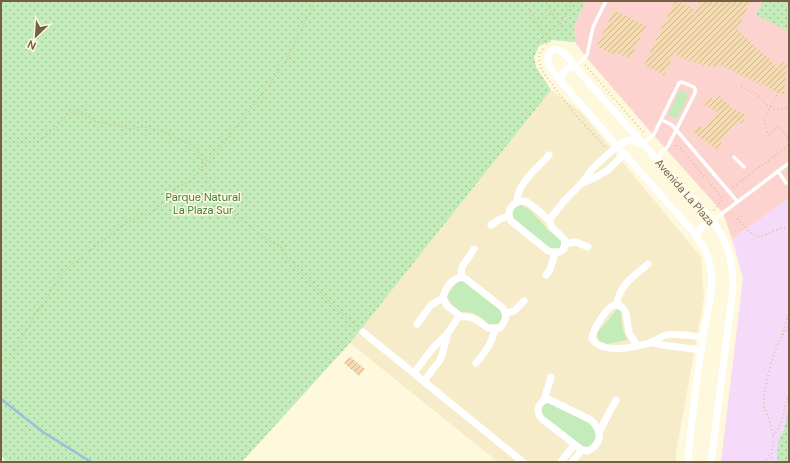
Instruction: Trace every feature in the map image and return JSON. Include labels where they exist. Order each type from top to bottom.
[{"type":"street","name":"Avenida La Plaza","points":[[688,462],[711,277],[711,269],[707,254],[696,236],[617,146],[549,65],[548,59],[550,53],[554,49],[561,50],[574,67],[712,221],[727,247],[732,267],[733,283],[711,462]]},
{"type":"street","points":[[562,82],[564,71],[574,67]]},
{"type":"street","points":[[548,220],[593,168],[617,146],[630,140],[643,145]]},
{"type":"street","points":[[580,184],[608,170],[624,154]]},
{"type":"street","points":[[517,202],[517,194],[522,185],[548,155]]},
{"type":"street","points":[[517,202],[527,202],[548,220],[552,227],[565,240],[564,249],[555,253],[547,250],[511,221],[509,216],[509,208],[517,202]]},
{"type":"street","points":[[491,225],[500,219],[509,216]]},
{"type":"street","points":[[696,236],[704,224],[712,221]]},
{"type":"street","points":[[565,244],[576,242],[588,247]]},
{"type":"street","points":[[460,277],[462,266],[474,249]]},
{"type":"street","points":[[546,275],[550,270],[555,253]]},
{"type":"street","points":[[617,305],[619,293],[623,286],[648,264]]},
{"type":"street","points":[[417,324],[431,305],[443,298],[446,289],[454,279],[460,277],[466,279],[503,308],[506,313],[505,322],[500,328],[488,328],[476,318],[459,316],[448,306],[443,298]]},
{"type":"street","points":[[506,313],[514,311],[524,301]]},
{"type":"street","points":[[637,345],[630,334],[626,313],[623,308],[617,305],[610,308],[593,331],[592,339],[598,345],[620,349],[630,348],[651,342],[666,335],[703,336]]},
{"type":"street","points":[[414,374],[432,349],[448,333],[459,316]]},
{"type":"street","points":[[476,363],[489,348],[495,329]]},
{"type":"street","points":[[363,332],[523,462]]},
{"type":"street","points":[[424,381],[437,365],[442,355],[448,333]]},
{"type":"street","points":[[651,342],[662,345],[702,350]]},
{"type":"street","points":[[552,377],[544,400],[537,410],[538,415],[546,423],[582,450],[588,451],[596,445],[599,432],[616,400]]},
{"type":"street","points":[[544,400],[548,399],[553,401],[591,420],[596,425],[599,432]]},
{"type":"street","points":[[561,462],[574,444]]},
{"type":"street","points":[[572,462],[582,450]]},
{"type":"lane","points":[[574,67],[588,53],[593,27],[606,1]]},
{"type":"lane","points":[[643,145],[654,134],[662,120],[678,83],[682,82],[694,87],[695,93],[667,149],[656,159]]},
{"type":"lane","points":[[662,120],[670,124],[676,130],[737,201]]},
{"type":"lane","points":[[734,157],[744,167]]},
{"type":"lane","points":[[712,221],[789,163]]},
{"type":"lane","points":[[778,171],[786,183]]},
{"type":"path","points":[[1,363],[13,355],[34,316],[56,282],[68,267],[123,225],[137,217],[155,211],[175,188],[191,180],[202,168],[244,118],[287,59],[315,1]]},
{"type":"path","points":[[525,1],[545,43]]},
{"type":"path","points":[[546,1],[549,9],[560,24]]},
{"type":"path","points":[[542,36],[560,24],[573,1]]},
{"type":"path","points":[[546,34],[551,44]]},
{"type":"path","points":[[554,44],[551,44],[543,49],[539,57],[539,64],[542,71],[577,117],[610,152]]},
{"type":"path","points":[[581,61],[650,139]]},
{"type":"path","points":[[741,86],[755,93],[771,108],[777,110],[784,109],[789,106]]},
{"type":"path","points":[[777,95],[764,120],[768,135],[779,126],[789,140]]},
{"type":"path","points":[[1,141],[13,143],[44,139],[70,112],[82,112],[97,122],[118,125],[128,129],[143,127],[160,130],[189,143],[196,147],[202,161],[202,168],[213,192],[228,209],[270,242],[280,246],[288,259],[348,320],[363,332]]},
{"type":"path","points":[[673,148],[677,144],[723,199]]},
{"type":"path","points":[[713,211],[729,191],[789,145]]},
{"type":"path","points":[[727,209],[752,233],[760,237],[780,228],[789,227]]},
{"type":"path","points":[[738,219],[744,214]]},
{"type":"path","points":[[763,462],[771,455],[774,445],[773,436],[764,406],[764,396],[773,357],[789,312]]},
{"type":"path","points":[[781,336],[789,326]]},
{"type":"path","points":[[773,436],[780,427],[789,393]]},
{"type":"path","points":[[771,455],[773,462]]},
{"type":"shaded area","points":[[585,1],[789,1],[789,198],[732,239],[723,213],[649,130],[586,57],[575,42],[574,27]]},
{"type":"shaded area","points":[[551,90],[581,112],[701,257],[704,298],[676,453],[676,462],[498,462],[350,343]]},
{"type":"shaded area","points":[[789,198],[789,462],[721,462],[743,278],[732,239]]},
{"type":"green space","name":"Parque Natural La Plaza Sur","points":[[1,1],[585,1],[574,27],[575,42],[552,40],[539,46],[534,57],[536,67],[551,90],[350,343],[242,462],[6,462],[1,455]]},
{"type":"green space","points":[[763,1],[789,1],[789,32],[756,15]]},
{"type":"green space","points":[[680,89],[689,94],[677,119],[668,115]]},
{"type":"green space","points":[[520,205],[530,210],[550,232],[563,242],[559,248],[549,248],[512,217],[513,208]]},
{"type":"green space","points":[[459,281],[470,282],[499,306],[503,317],[498,324],[490,325],[473,313],[460,312],[452,305],[447,296]]},
{"type":"green space","points":[[617,309],[621,311],[622,327],[627,340],[607,344],[599,341],[597,333]]},
{"type":"green space","points":[[545,402],[551,402],[593,426],[595,437],[590,447],[582,446],[544,417],[540,410]]},
{"type":"green space","points":[[789,405],[789,462],[778,462],[777,456],[779,438],[784,431]]},
{"type":"building","points":[[675,1],[696,10],[700,1],[751,1],[737,30],[779,68],[779,62],[787,63],[784,94],[776,93],[775,91],[718,64],[717,67],[708,66],[686,60],[674,54],[664,75],[644,65]]},
{"type":"building","points":[[614,10],[646,26],[630,59],[615,52],[614,55],[597,46]]},
{"type":"building","points":[[718,95],[734,109],[746,115],[742,124],[737,121],[720,142],[723,144],[717,150],[692,131],[698,125],[704,129],[719,113],[704,105],[708,96],[715,100]]},
{"type":"building","points":[[350,357],[365,369],[359,376],[344,363]]},
{"type":"waterway","points":[[1,399],[43,432],[91,462]]}]
